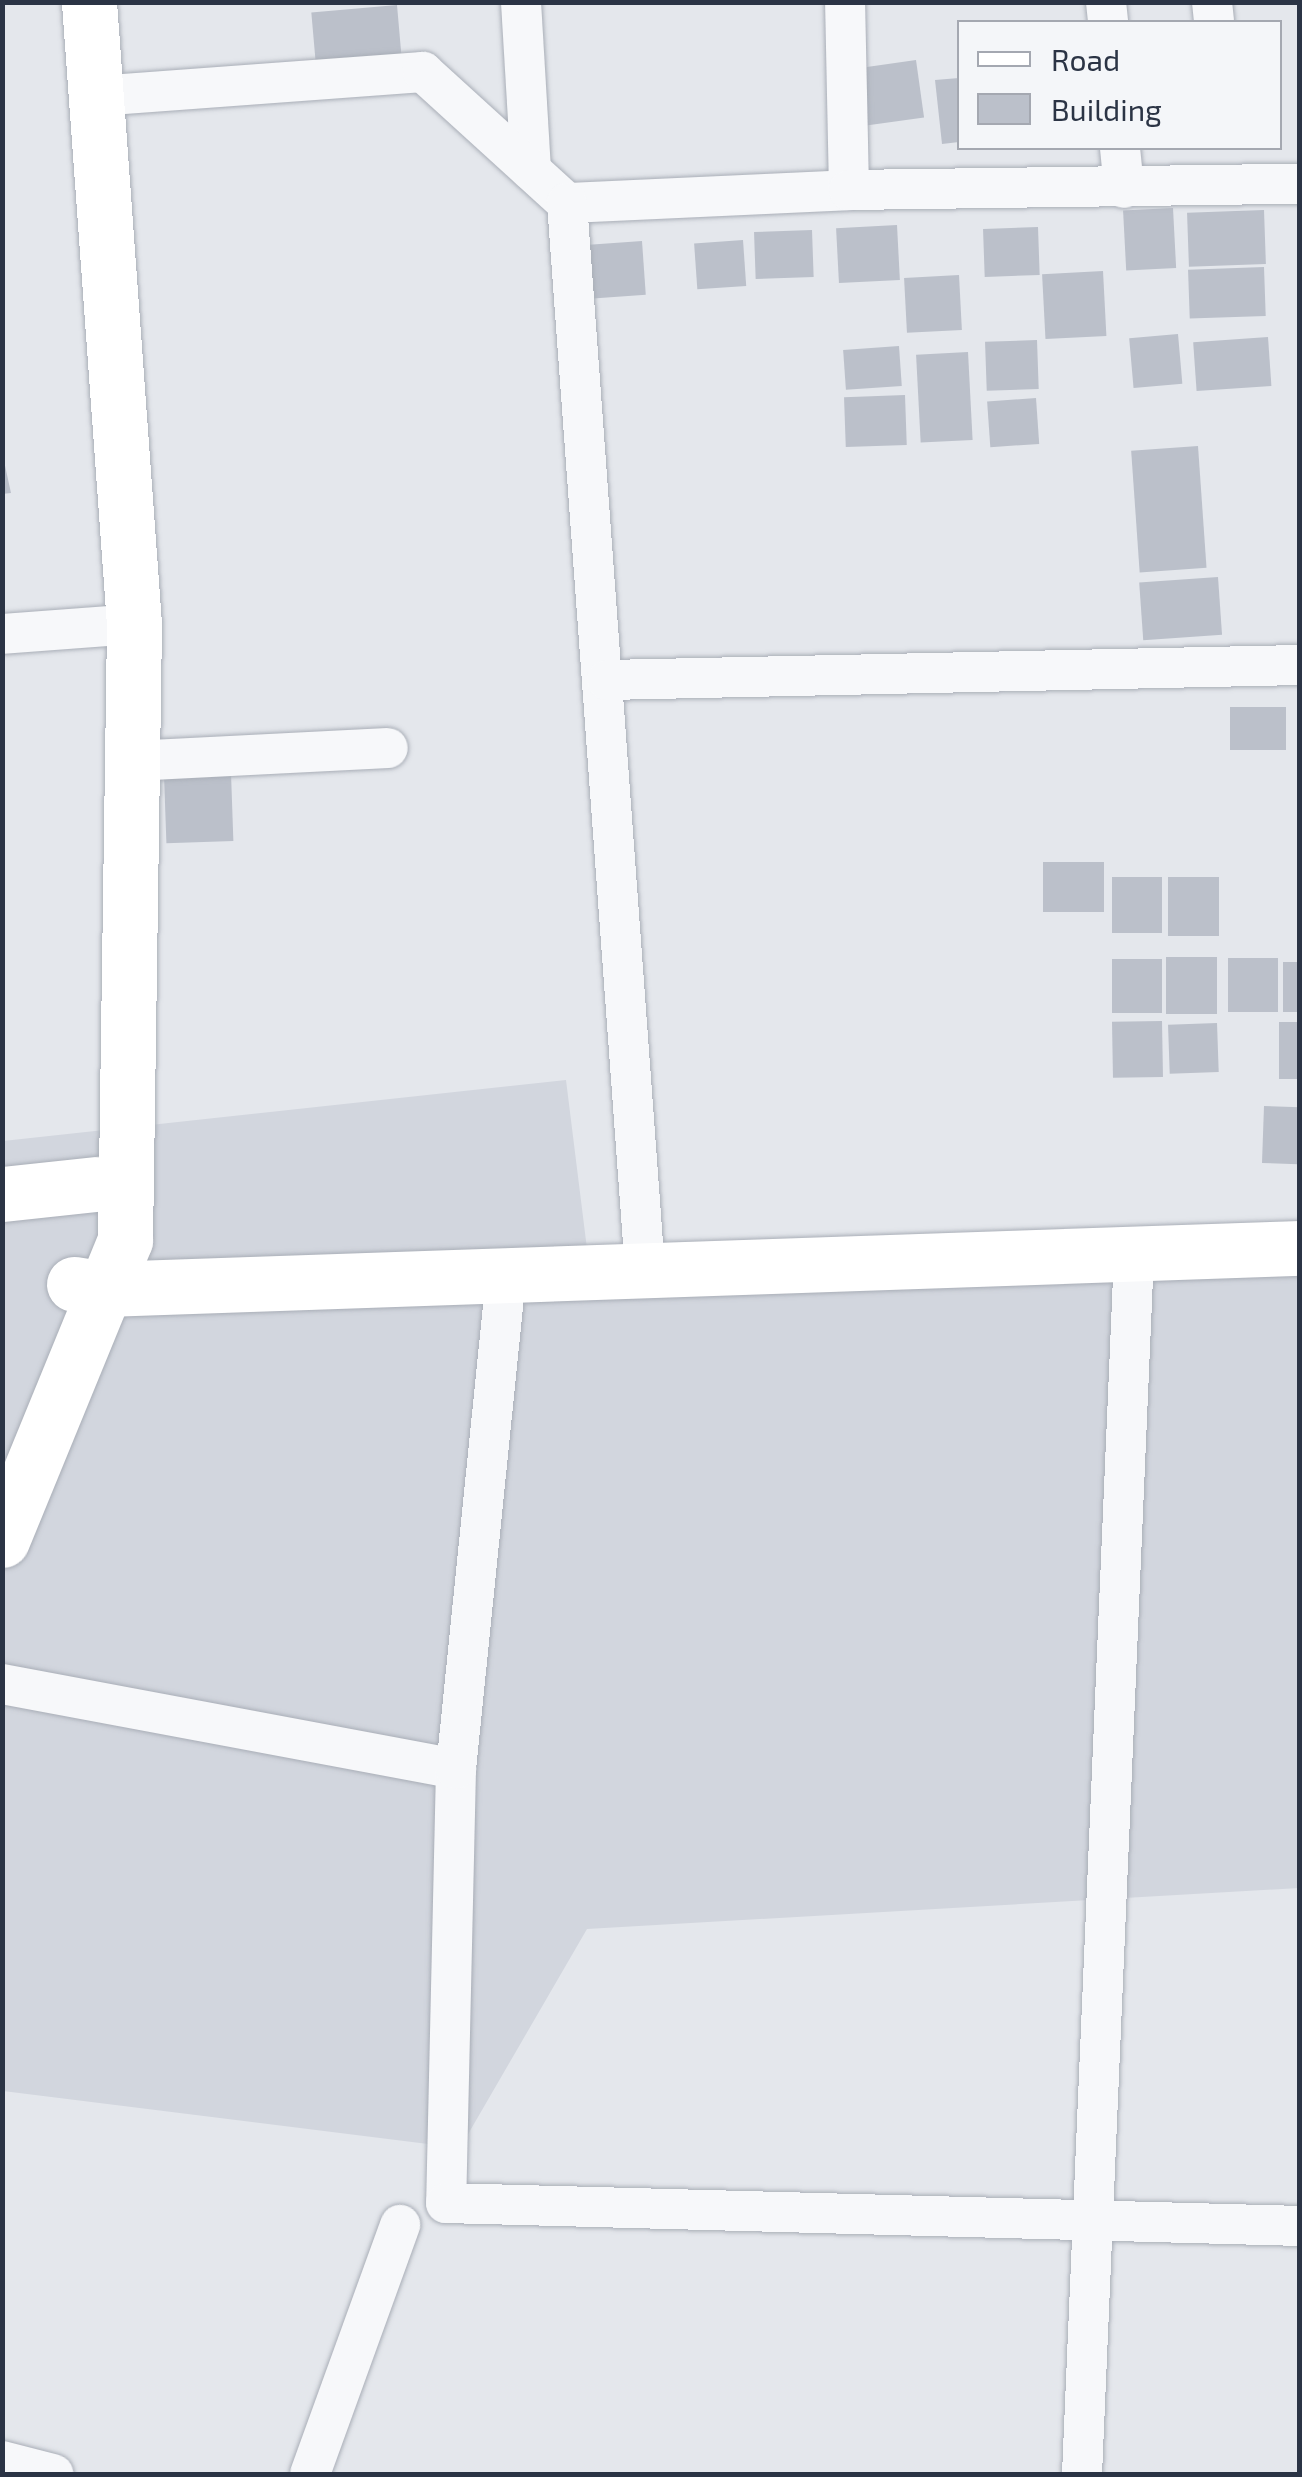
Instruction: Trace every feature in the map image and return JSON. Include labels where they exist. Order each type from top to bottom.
[{"type":"street","points":[[2,1454],[90,1286],[125,1240],[132,761],[54,2]]},
{"type":"street","points":[[2,1540],[90,1286],[95,1230],[117,626],[89,2]]},
{"type":"street","points":[[521,2],[531,170]]},
{"type":"street","points":[[845,2],[848,190]]},
{"type":"street","points":[[96,96],[423,72],[566,203],[606,680],[645,1270]]},
{"type":"street","points":[[1120,150],[1124,188]]},
{"type":"street","points":[[566,203],[848,190],[1300,184]]},
{"type":"street","points":[[2,634],[117,626]]},
{"type":"street","points":[[606,680],[1300,665]]},
{"type":"street","points":[[132,761],[388,748]]},
{"type":"street","points":[[2,1194],[96,1184]]},
{"type":"street","points":[[90,1286],[1300,1248]]},
{"type":"street","points":[[1082,2474],[1134,1254]]},
{"type":"street","points":[[506,1275],[456,1769],[446,2204],[1300,2226]]},
{"type":"street","points":[[2,1684],[456,1769]]},
{"type":"street","points":[[310,2474],[400,2225]]},
{"type":"street","points":[[2,2461],[53,2474]]},
{"type":"shaded area","points":[[566,1080],[589,1265],[1299,1273],[1299,1888],[587,1929],[460,2148],[3,2091],[3,1141]]},
{"type":"building","points":[[397,5],[401,54],[316,61],[311,12]]},
{"type":"building","points":[[916,60],[924,117],[863,126],[855,69]]},
{"type":"building","points":[[957,78],[957,142],[942,144],[935,80]]},
{"type":"building","points":[[1173,208],[1176,268],[1126,271],[1123,211]]},
{"type":"building","points":[[1264,210],[1266,264],[1189,267],[1187,213]]},
{"type":"building","points":[[897,225],[900,280],[839,283],[836,228]]},
{"type":"building","points":[[1038,227],[1040,275],[985,277],[983,229]]},
{"type":"building","points":[[812,230],[814,277],[756,279],[754,232]]},
{"type":"building","points":[[743,240],[746,286],[697,289],[694,243]]},
{"type":"building","points":[[642,241],[646,295],[586,299],[582,245]]},
{"type":"building","points":[[1264,267],[1266,316],[1190,319],[1188,270]]},
{"type":"building","points":[[1103,271],[1106,336],[1045,339],[1042,274]]},
{"type":"building","points":[[959,275],[962,330],[907,333],[904,278]]},
{"type":"building","points":[[1178,334],[1182,384],[1134,388],[1129,338]]},
{"type":"building","points":[[1268,337],[1271,386],[1197,391],[1193,342]]},
{"type":"building","points":[[1037,340],[1039,389],[987,391],[985,342]]},
{"type":"building","points":[[899,346],[902,386],[846,390],[843,350]]},
{"type":"building","points":[[968,352],[973,440],[921,443],[916,355]]},
{"type":"building","points":[[905,395],[907,445],[846,447],[844,397]]},
{"type":"building","points":[[1036,398],[1039,444],[990,447],[987,401]]},
{"type":"building","points":[[1198,446],[1207,568],[1140,572],[1131,451]]},
{"type":"building","points":[[2,452],[11,493],[2,494]]},
{"type":"building","points":[[1218,577],[1222,635],[1143,640],[1139,583]]},
{"type":"building","points":[[1230,707],[1286,707],[1286,750],[1230,750]]},
{"type":"building","points":[[231,773],[233,841],[166,843],[164,775]]},
{"type":"building","points":[[1043,862],[1104,862],[1104,912],[1043,912]]},
{"type":"building","points":[[1112,877],[1162,877],[1162,933],[1112,933]]},
{"type":"building","points":[[1168,877],[1219,877],[1219,936],[1168,936]]},
{"type":"building","points":[[1166,957],[1217,957],[1217,1014],[1166,1014]]},
{"type":"building","points":[[1228,958],[1278,958],[1278,1012],[1228,1012]]},
{"type":"building","points":[[1112,959],[1162,959],[1162,1013],[1112,1013]]},
{"type":"building","points":[[1283,962],[1300,962],[1300,1012],[1283,1012]]},
{"type":"building","points":[[1162,1021],[1163,1077],[1113,1078],[1112,1022]]},
{"type":"building","points":[[1279,1022],[1300,1022],[1300,1079],[1279,1079]]},
{"type":"building","points":[[1217,1023],[1219,1072],[1170,1074],[1168,1025]]},
{"type":"building","points":[[1264,1106],[1300,1107],[1298,1164],[1262,1163]]}]
